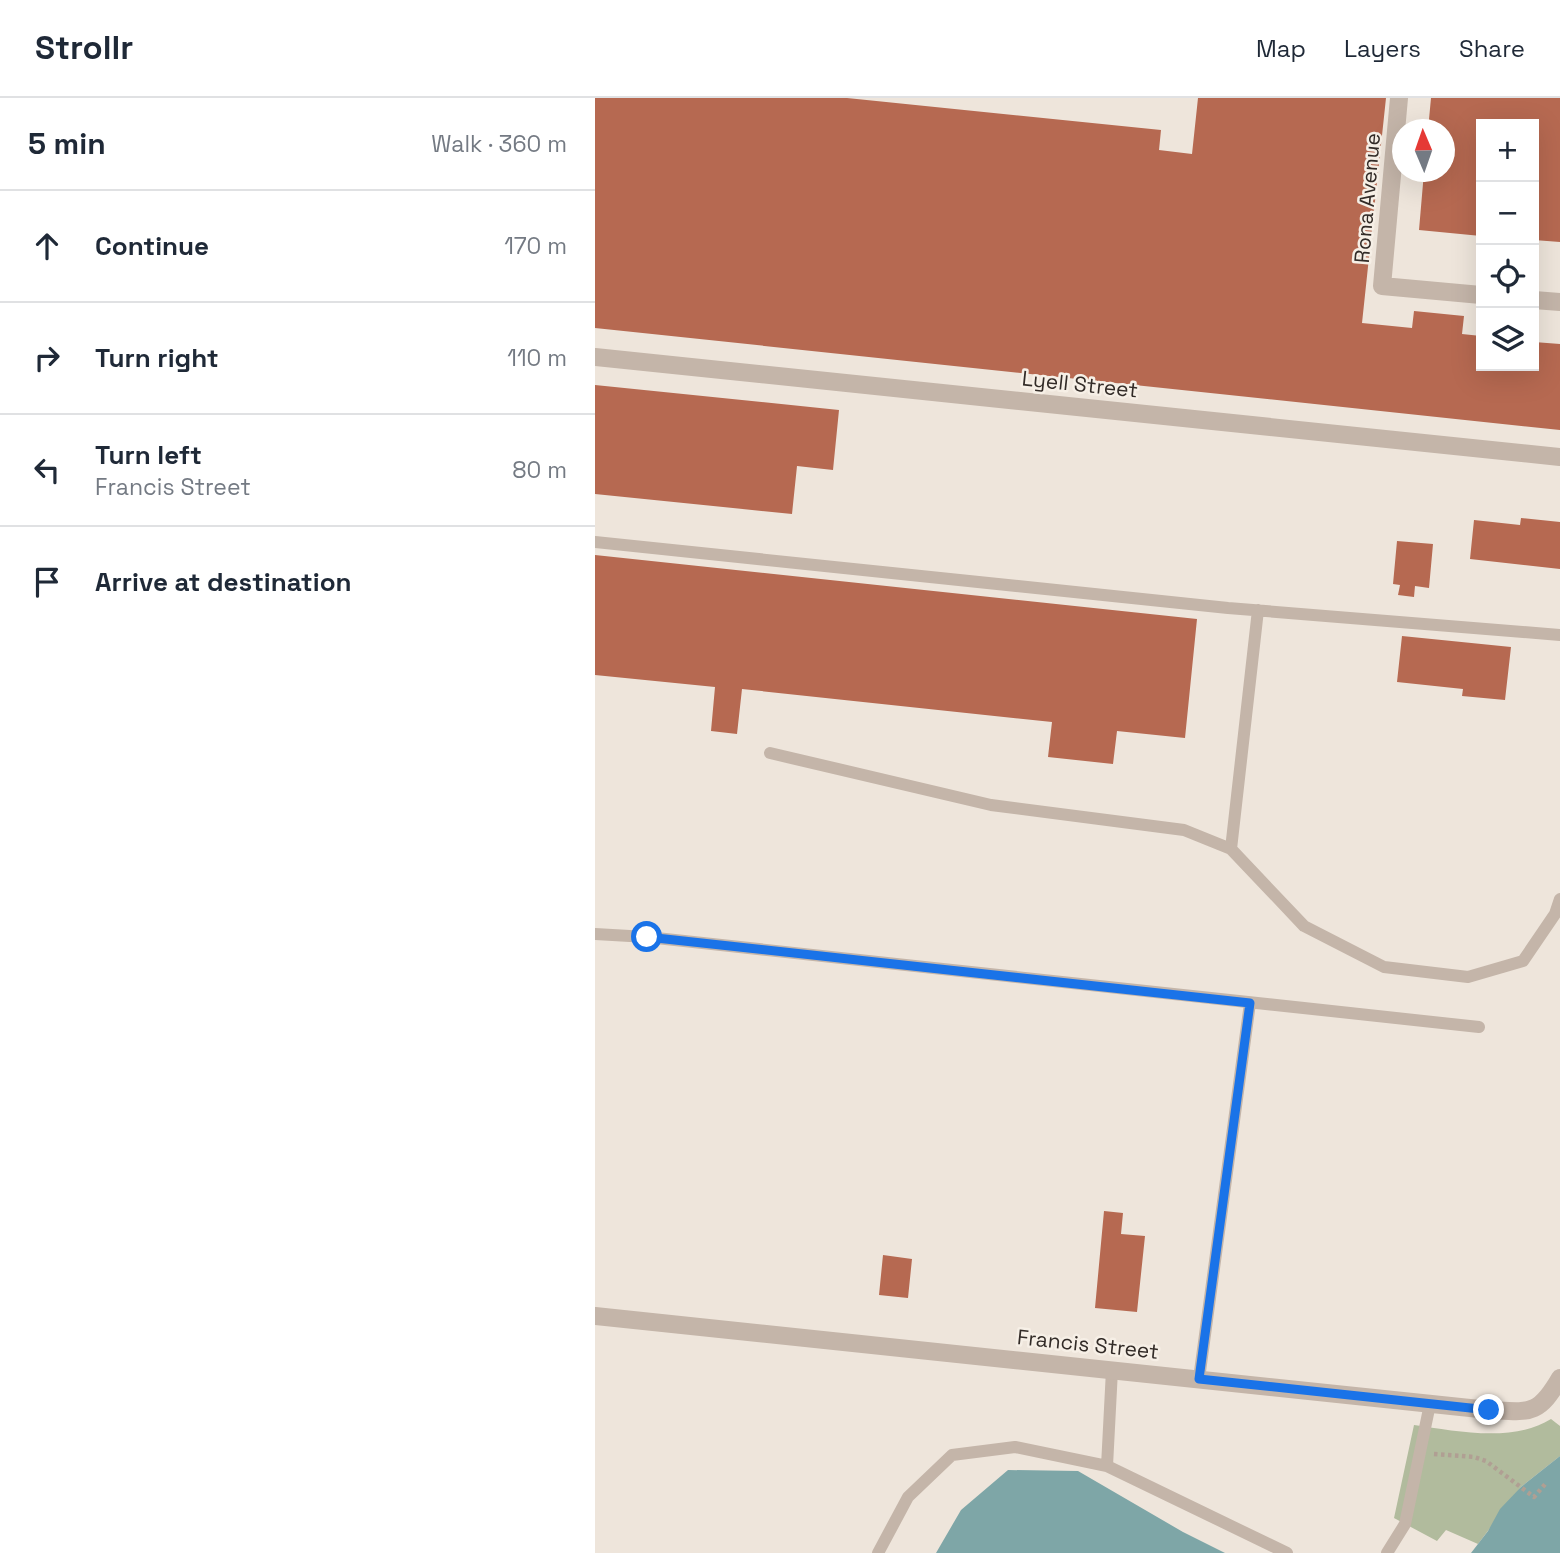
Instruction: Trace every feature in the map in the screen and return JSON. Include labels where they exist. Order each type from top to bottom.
[{"type":"street","name":"Rona Avenue","points":[[1399,98],[1382,286],[1476,295]]},
{"type":"street","points":[[1539,300],[1560,302]]},
{"type":"street","name":"Lyell Street","points":[[595,357],[1560,457]]},
{"type":"street","name":"Francis Street","points":[[595,1315],[1519,1412],[1535,1409],[1543,1404],[1560,1378]]},
{"type":"lane","points":[[595,542],[1258,610],[1560,635]]},
{"type":"lane","points":[[1231,849],[1258,610]]},
{"type":"lane","points":[[770,753],[991,805],[1184,830],[1231,849],[1304,926],[1384,967],[1468,977],[1523,961],[1555,914],[1560,899]]},
{"type":"lane","points":[[595,934],[647,937],[1479,1027]]},
{"type":"lane","points":[[1199,1379],[1250,1003]]},
{"type":"lane","points":[[1107,1466],[1112,1370]]},
{"type":"lane","points":[[1387,1553],[1405,1524],[1430,1404]]},
{"type":"lane","points":[[878,1553],[908,1497],[952,1455],[1015,1447],[1107,1466],[1287,1553]]},
{"type":"path","points":[[1431,1454],[1486,1461],[1534,1497],[1547,1482]]},
{"type":"green space","points":[[1551,1419],[1560,1426],[1560,1456],[1521,1487],[1478,1544],[1446,1530],[1437,1541],[1394,1518],[1414,1425],[1466,1432],[1502,1433],[1519,1431]]},
{"type":"water","points":[[1560,1456],[1560,1553],[1471,1553],[1500,1509],[1521,1487]]},
{"type":"water","points":[[1008,1470],[1078,1471],[1183,1532],[1225,1553],[936,1553],[961,1510]]},
{"type":"building","points":[[595,98],[847,98],[1161,130],[1159,150],[1192,154],[1198,98],[1386,98],[1362,323],[1412,328],[1414,311],[1464,316],[1462,334],[1476,335],[1476,371],[1539,371],[1539,342],[1560,344],[1560,430],[595,328]]},
{"type":"building","points":[[1431,98],[1560,98],[1560,242],[1539,240],[1539,119],[1476,119],[1476,236],[1419,230],[1423,182],[1455,182],[1455,119],[1429,119]]},
{"type":"building","points":[[595,385],[839,410],[833,470],[797,466],[792,514],[595,494]]},
{"type":"building","points":[[1521,518],[1560,522],[1560,569],[1470,559],[1474,520],[1520,525]]},
{"type":"building","points":[[1397,541],[1433,544],[1429,588],[1415,586],[1414,597],[1398,595],[1400,585],[1393,584]]},
{"type":"building","points":[[595,555],[1197,619],[1185,738],[1117,731],[1113,764],[1048,757],[1052,722],[742,689],[737,734],[711,731],[715,687],[595,675]]},
{"type":"building","points":[[1402,636],[1511,647],[1505,700],[1462,696],[1463,689],[1397,682]]},
{"type":"building","points":[[1104,1211],[1123,1213],[1121,1234],[1145,1236],[1137,1312],[1095,1308]]},
{"type":"building","points":[[883,1255],[912,1259],[908,1298],[879,1295]]},
{"type":"route","points":[[647,937],[1250,1003],[1199,1379],[1489,1410]]}]
